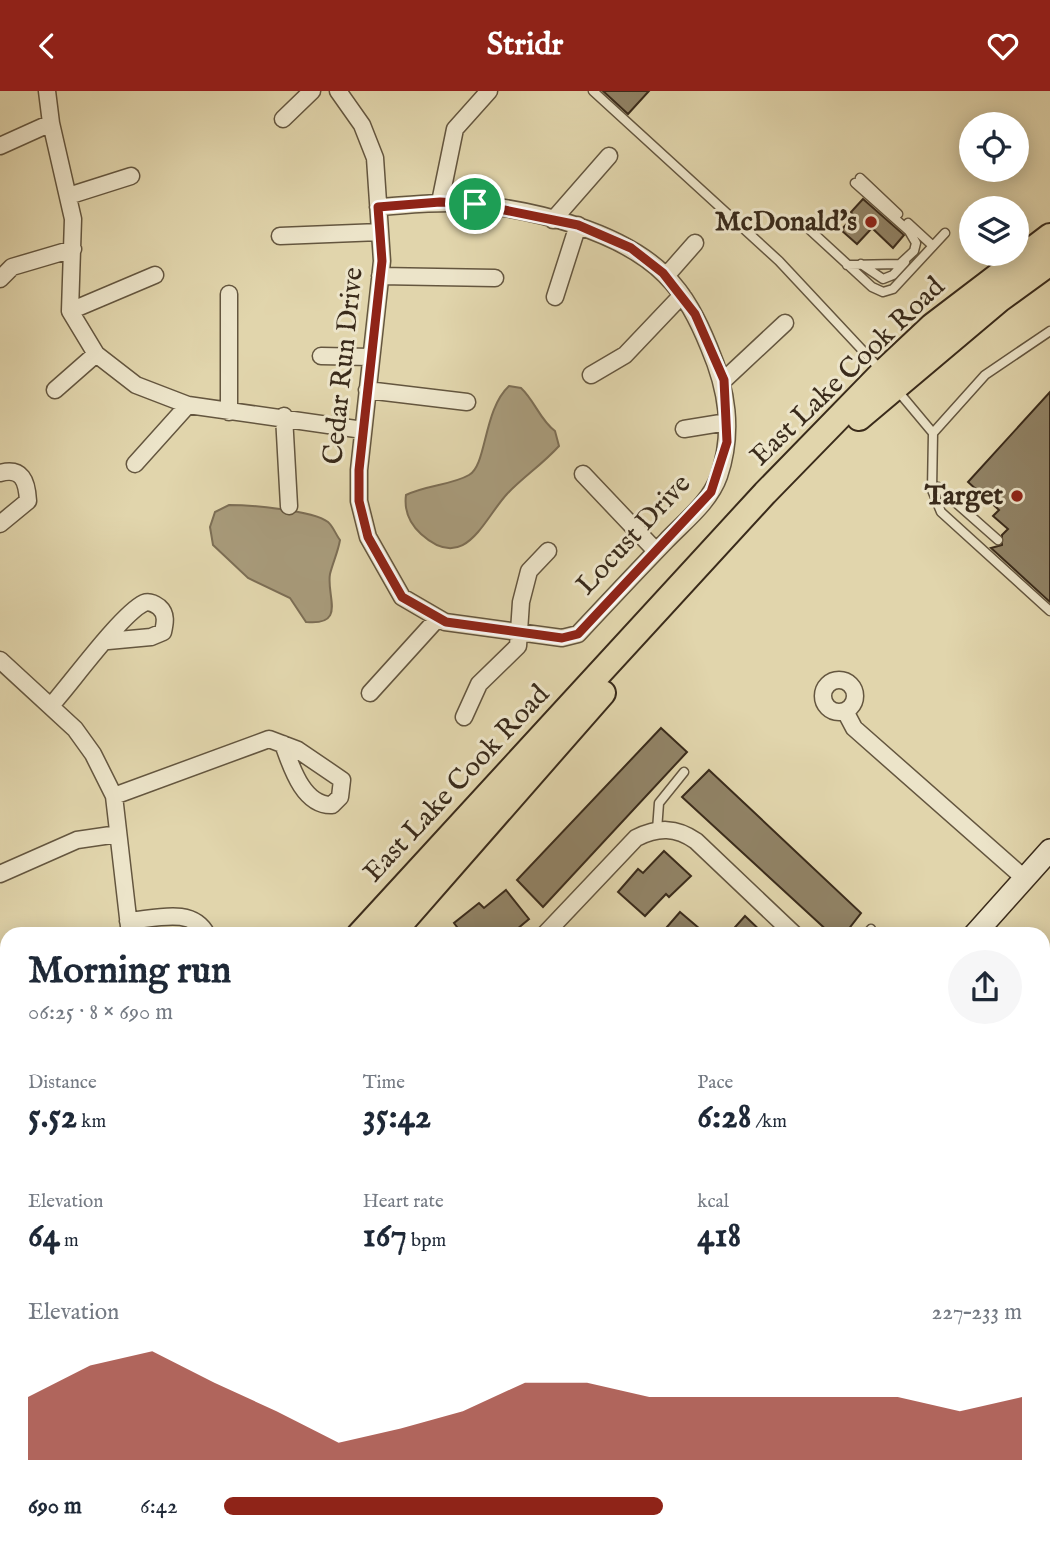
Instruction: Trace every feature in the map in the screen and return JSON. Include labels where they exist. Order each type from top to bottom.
[{"type":"main road","name":"East Lake Cook Road","points":[[398,927],[498,816],[560,740],[810,467],[932,326],[1050,236]]},
{"type":"main road","name":"East Lake Cook Road","points":[[366,927],[765,493],[888,379],[1050,263]]},
{"type":"street","points":[[47,91],[51,123],[74,219],[70,311],[96,355],[136,384],[188,405],[229,412],[284,416],[363,429]]},
{"type":"street","points":[[283,119],[312,91]]},
{"type":"street","name":"Cedar Run Drive","points":[[338,91],[362,125],[375,158],[380,232],[380,276],[363,429],[359,501],[368,537],[402,597],[442,620]]},
{"type":"street","points":[[440,202],[455,129],[489,91]]},
{"type":"street","points":[[0,146],[51,123]]},
{"type":"street","points":[[553,220],[609,156]]},
{"type":"street","points":[[68,196],[131,176]]},
{"type":"street","name":"Locust Drive","points":[[378,207],[440,202],[475,204],[578,225],[631,248],[666,276],[682,295],[695,314],[724,380],[727,442],[711,492],[578,634],[562,638],[442,620]]},
{"type":"street","points":[[555,297],[578,225]]},
{"type":"street","points":[[280,236],[380,232]]},
{"type":"street","points":[[666,276],[695,243]]},
{"type":"street","points":[[0,279],[12,267],[73,249]]},
{"type":"street","points":[[70,311],[155,275]]},
{"type":"street","points":[[380,276],[495,278]]},
{"type":"street","points":[[229,294],[229,412]]},
{"type":"street","points":[[591,375],[625,355],[682,295]]},
{"type":"street","points":[[724,380],[785,323]]},
{"type":"street","points":[[55,390],[96,355]]},
{"type":"street","points":[[321,356],[371,357]]},
{"type":"street","points":[[367,390],[467,402]]},
{"type":"street","points":[[135,464],[188,405]]},
{"type":"street","points":[[284,416],[289,506]]},
{"type":"street","points":[[684,429],[727,422]]},
{"type":"street","points":[[0,473],[11,470],[21,474],[27,485],[28,501],[19,511],[1,520]]},
{"type":"street","points":[[583,474],[656,551]]},
{"type":"street","points":[[464,717],[479,684],[518,646],[521,602],[529,571],[548,551]]},
{"type":"street","points":[[370,693],[442,620]]},
{"type":"street","points":[[51,706],[108,641]]},
{"type":"street","points":[[0,660],[75,729],[93,754],[114,796],[129,927]]},
{"type":"street","points":[[845,711],[854,728],[1024,878]]},
{"type":"street","points":[[114,796],[269,739],[283,744]]},
{"type":"street","points":[[552,927],[636,838],[657,830],[684,833],[696,841],[787,927]]},
{"type":"street","points":[[0,874],[77,840],[118,834]]},
{"type":"street","points":[[981,927],[1050,850]]},
{"type":"street","points":[[134,927],[190,916],[203,927]]},
{"type":"lane","points":[[593,91],[779,261],[888,379],[933,433],[932,490],[941,512],[1050,611]]},
{"type":"lane","points":[[861,264],[878,278],[888,279],[915,251],[914,237],[858,180],[933,246]]},
{"type":"lane","points":[[810,230],[872,287],[883,292],[893,289],[945,233]]},
{"type":"lane","points":[[847,265],[900,264],[908,260]]},
{"type":"lane","points":[[933,433],[985,375],[1050,331]]},
{"type":"lane","points":[[938,487],[998,540]]},
{"type":"lane","points":[[657,830],[659,803],[684,772]]},
{"type":"shaded area","points":[[509,386],[521,388],[526,393],[555,431],[559,446],[507,494],[472,539],[461,546],[450,548],[436,545],[410,521],[406,495],[462,478],[475,469],[494,409]]},
{"type":"shaded area","points":[[229,505],[295,511],[320,518],[330,524],[340,540],[330,574],[331,614],[326,619],[306,622],[290,598],[248,578],[213,545],[210,527],[215,512]]},
{"type":"building","points":[[603,91],[649,91],[628,114]]},
{"type":"building","name":"McDonald's","points":[[863,199],[904,235],[893,248],[872,228],[857,244],[841,230],[854,216],[851,212]]},
{"type":"building","name":"Target","points":[[1050,392],[1050,602],[991,548],[1002,545],[1002,535],[1008,529],[993,516],[999,510],[968,482]]},
{"type":"building","points":[[661,728],[687,752],[543,907],[517,880]]},
{"type":"building","points":[[709,770],[861,913],[850,927],[823,927],[682,797]]},
{"type":"building","points":[[664,851],[691,876],[669,897],[666,894],[645,916],[618,892],[638,869],[643,873]]},
{"type":"building","points":[[506,890],[529,919],[520,927],[457,927],[454,923],[479,903],[484,908]]},
{"type":"building","points":[[680,912],[698,927],[667,927]]},
{"type":"building","points":[[745,916],[757,927],[735,927]]},
{"type":"place","name":"McDonald's","points":[[871,222]]},
{"type":"place","name":"Target","points":[[1017,496]]},
{"type":"route","points":[[440,202],[475,204],[578,225],[631,248],[676,286],[695,314],[724,380],[727,442],[719,476],[711,492],[578,634],[562,638],[474,628],[446,622],[402,597],[368,537],[359,501],[359,470],[382,261],[378,207],[440,202]]}]
